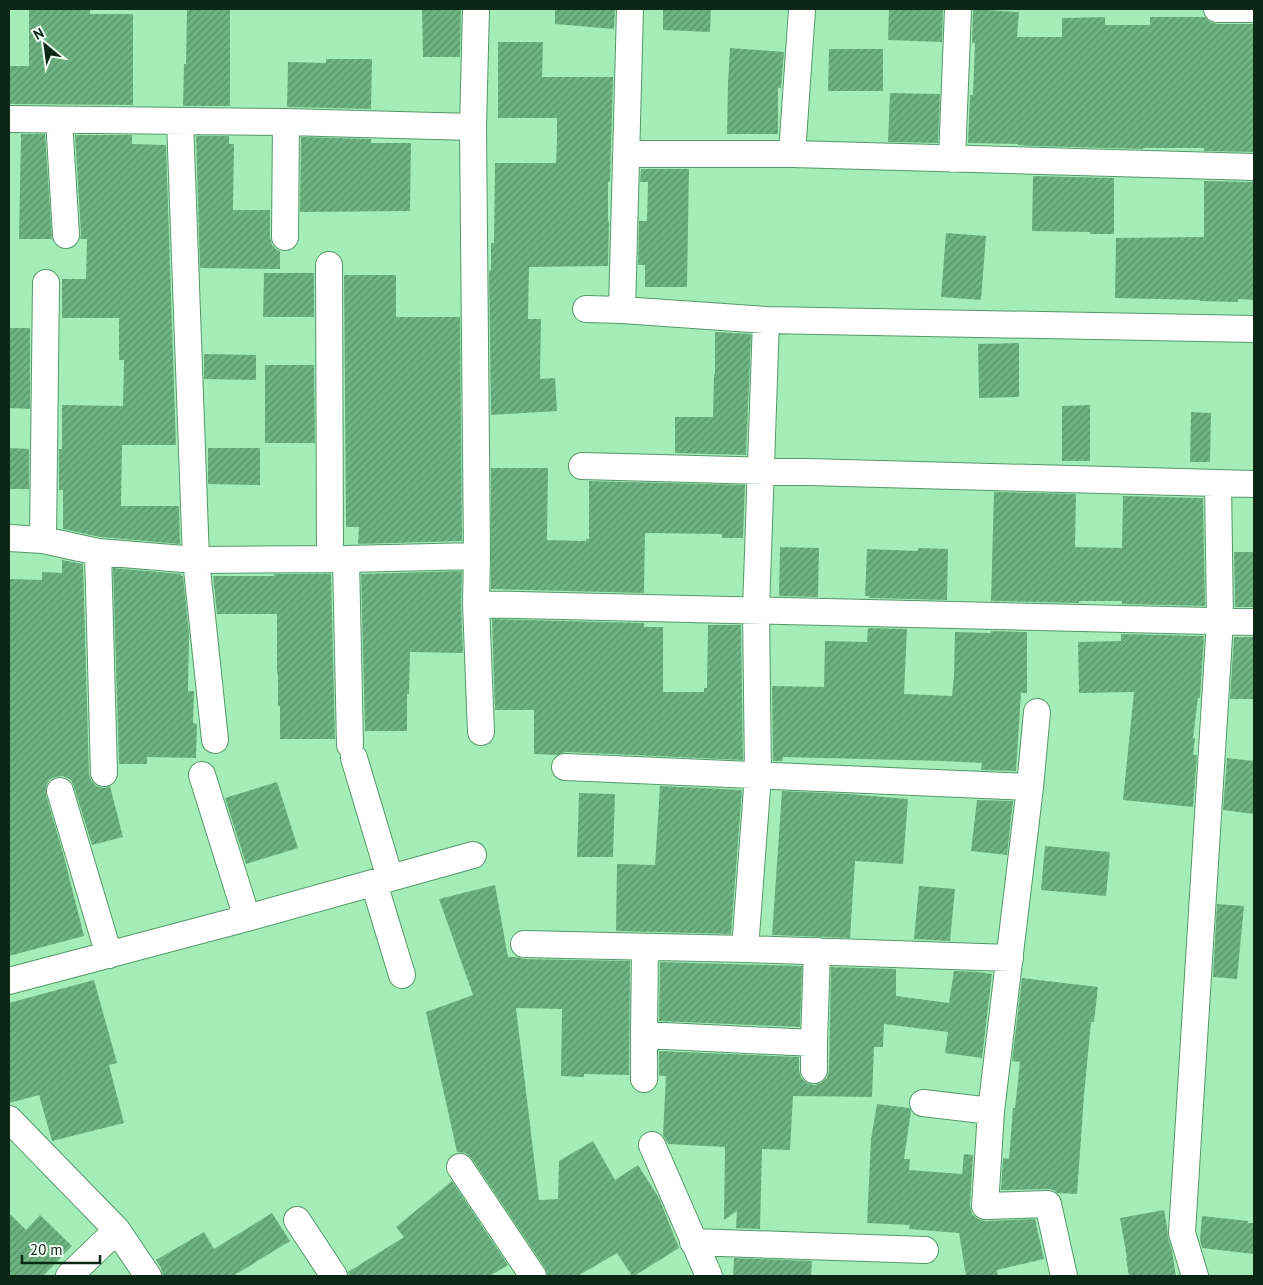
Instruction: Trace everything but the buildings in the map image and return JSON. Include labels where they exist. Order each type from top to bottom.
[{"type":"street","points":[[476,9],[473,127],[476,604],[481,732]]},
{"type":"street","points":[[622,310],[630,9]]},
{"type":"street","points":[[792,154],[802,9]]},
{"type":"street","points":[[952,159],[958,9]]},
{"type":"street","points":[[1217,9],[1254,9]]},
{"type":"street","points":[[9,119],[286,122],[473,127]]},
{"type":"street","points":[[59,120],[66,235]]},
{"type":"street","points":[[180,121],[196,560],[215,740]]},
{"type":"street","points":[[286,122],[286,237]]},
{"type":"street","points":[[626,154],[792,154],[1254,167]]},
{"type":"street","points":[[329,265],[338,559],[352,752],[402,975]]},
{"type":"street","points":[[43,540],[46,283]]},
{"type":"street","points":[[586,309],[766,320],[1254,330]]},
{"type":"street","points":[[745,949],[758,776],[756,610],[766,320]]},
{"type":"street","points":[[582,466],[1254,484]]},
{"type":"street","points":[[1195,1276],[1182,1233],[1220,621],[1218,483]]},
{"type":"street","points":[[9,538],[43,540],[98,552],[196,560],[477,556]]},
{"type":"street","points":[[98,552],[104,773]]},
{"type":"street","points":[[476,604],[1254,622]]},
{"type":"street","points":[[1037,712],[1010,958],[990,1111],[985,1206],[1048,1204],[1064,1276]]},
{"type":"street","points":[[566,767],[1030,787]]},
{"type":"street","points":[[202,775],[247,918]]},
{"type":"street","points":[[60,791],[109,954]]},
{"type":"street","points":[[9,981],[247,918],[473,855]]},
{"type":"street","points":[[524,944],[1010,958]]},
{"type":"street","points":[[644,1079],[645,947]]},
{"type":"street","points":[[814,1070],[818,951]]},
{"type":"street","points":[[644,1035],[814,1042]]},
{"type":"street","points":[[923,1103],[990,1111]]},
{"type":"street","points":[[9,1119],[117,1230],[148,1276]]},
{"type":"street","points":[[652,1145],[709,1276]]},
{"type":"street","points":[[460,1167],[532,1276]]},
{"type":"street","points":[[297,1220],[334,1276]]},
{"type":"street","points":[[69,1276],[117,1230]]},
{"type":"street","points":[[693,1242],[925,1250]]}]
